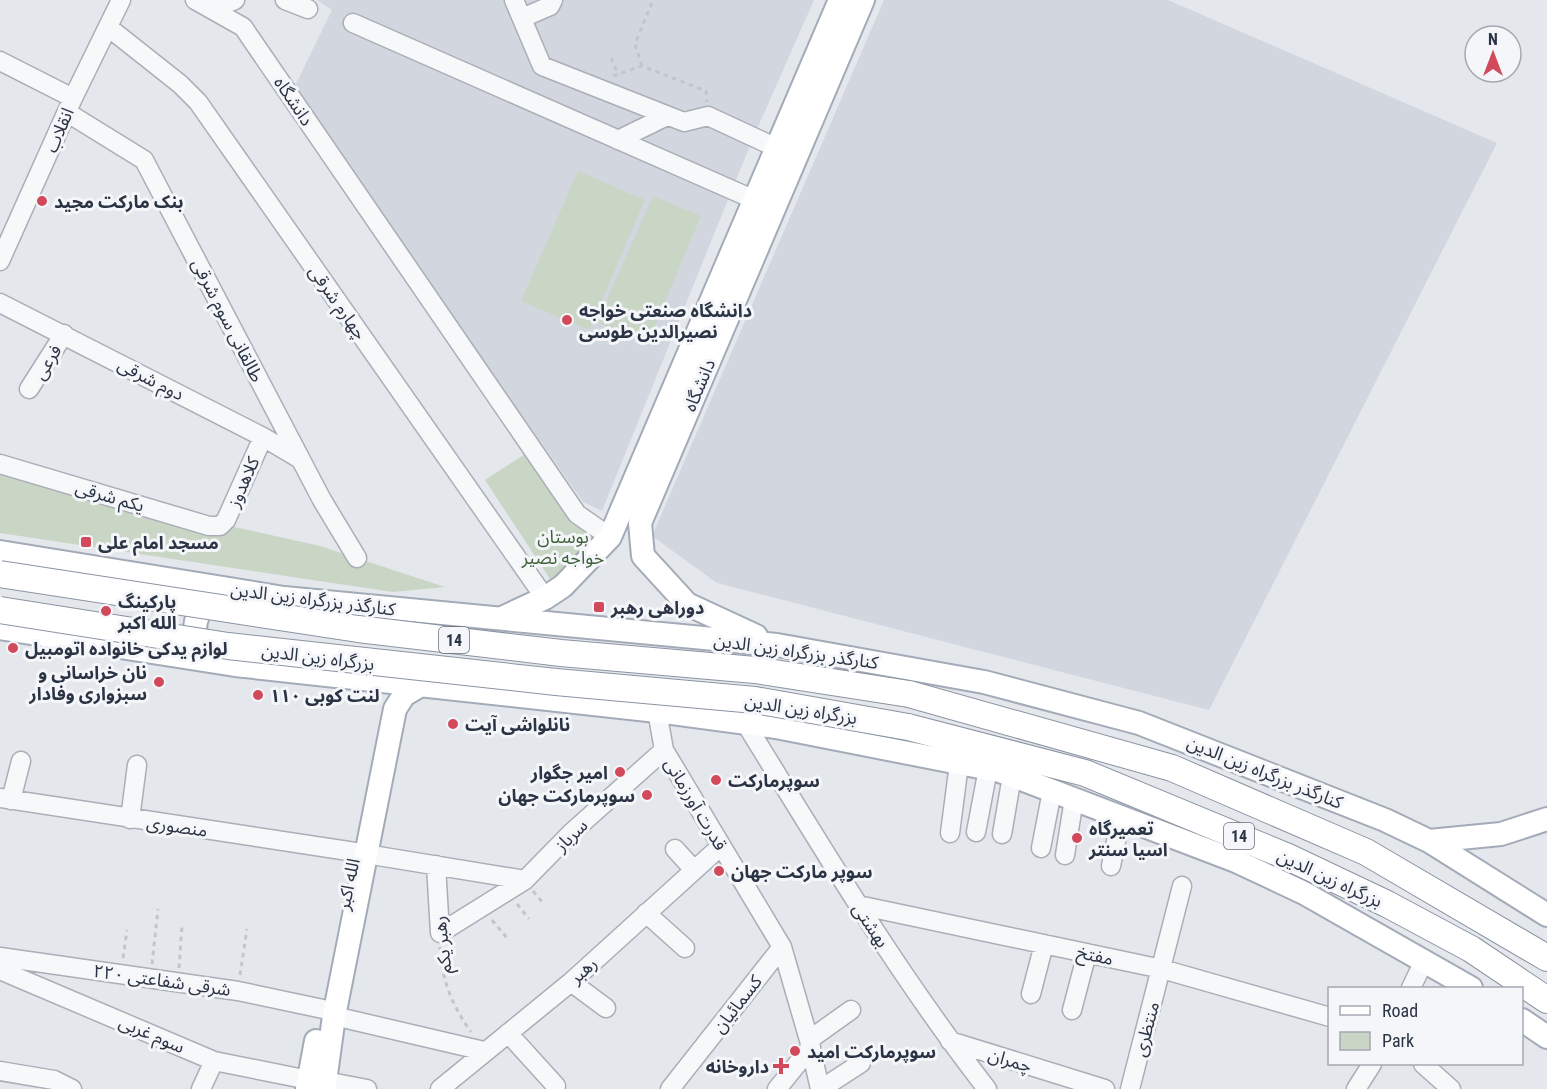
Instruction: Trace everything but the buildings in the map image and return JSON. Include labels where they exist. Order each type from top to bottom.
[{"type":"highway","name":"بزرگراه زین الدین","points":[[0,574],[358,629],[561,653],[755,670],[909,694],[1172,768],[1366,852],[1547,958]]},
{"type":"highway","name":"بزرگراه زین الدین","points":[[0,610],[228,646],[450,671],[755,700],[908,727],[1084,773],[1288,857],[1387,904],[1471,949],[1547,1000]]},
{"type":"main road","name":"دانشگاه","points":[[777,645],[687,604],[643,556],[640,523],[755,200],[776,176],[777,148],[840,0]]},
{"type":"main road","name":"دانشگاه","points":[[499,620],[545,598],[580,570],[610,537],[709,333],[776,176],[863,0]]},
{"type":"main road","name":"کنارگذر بزرگراه زین الدین","points":[[0,552],[284,598],[777,645],[984,682],[1139,723],[1374,816],[1429,841],[1547,915]]},
{"type":"main road","points":[[235,665],[213,656],[202,648],[194,626],[198,613],[206,602],[243,591]]},
{"type":"main road","points":[[0,628],[235,665],[657,711],[776,727],[988,769],[1236,861],[1285,884],[1471,987]]},
{"type":"main road","points":[[657,711],[696,711],[723,707],[737,691],[738,673],[733,661],[707,644],[688,636]]},
{"type":"main road","name":"الله اکبر","points":[[316,1085],[360,853],[384,708],[384,698],[374,680]]},
{"type":"main road","points":[[360,853],[395,710],[404,694],[422,685]]},
{"type":"main road","points":[[1429,841],[1502,834],[1547,819]]},
{"type":"main road","points":[[1219,828],[1324,887],[1472,987]]},
{"type":"main road","points":[[1523,1021],[1547,1037]]},
{"type":"street","name":"انقلاب","points":[[0,261],[7,229],[121,0]]},
{"type":"street","name":"دانشگاه","points":[[195,0],[243,27],[577,514],[610,537]]},
{"type":"street","points":[[212,9],[235,0]]},
{"type":"street","points":[[285,0],[308,9]]},
{"type":"street","points":[[514,0],[542,66],[684,122],[708,116],[777,148]]},
{"type":"street","points":[[522,18],[550,6],[553,0]]},
{"type":"street","points":[[353,23],[755,200]]},
{"type":"street","name":"چهارم شرقی","points":[[108,27],[194,97],[545,598]]},
{"type":"street","name":"طالقانی سوم شرقی","points":[[0,61],[70,106],[144,160],[300,459],[357,558]]},
{"type":"street","points":[[618,140],[667,116]]},
{"type":"street","name":"دوم شرقی","points":[[0,303],[263,437],[300,459]]},
{"type":"street","name":"فرعی","points":[[30,389],[64,334]]},
{"type":"street","name":"کلاهدوز","points":[[220,526],[226,520],[263,437]]},
{"type":"street","name":"یکم شرقی","points":[[0,464],[209,526],[220,526]]},
{"type":"street","points":[[657,711],[664,750]]},
{"type":"street","name":"بهشتی","points":[[746,724],[858,905],[950,1041],[987,1089]]},
{"type":"street","name":"قدرت آورزمانی","points":[[664,750],[782,947],[810,1044],[820,1089]]},
{"type":"street","name":"سرباز","points":[[440,933],[525,880],[571,833],[664,750]]},
{"type":"street","points":[[6,799],[21,761]]},
{"type":"street","points":[[950,833],[959,764]]},
{"type":"street","points":[[130,819],[137,765]]},
{"type":"street","points":[[976,832],[988,769]]},
{"type":"street","points":[[1002,834],[1012,776]]},
{"type":"street","points":[[1041,848],[1052,791]]},
{"type":"street","name":"منصوری","points":[[6,799],[360,853]]},
{"type":"street","points":[[1065,855],[1074,799]]},
{"type":"street","points":[[1111,866],[1121,817]]},
{"type":"street","name":"رهبر","points":[[440,1089],[571,982],[721,846]]},
{"type":"street","points":[[675,849],[694,870]]},
{"type":"street","points":[[360,853],[525,880]]},
{"type":"street","name":"رهبر یکم","points":[[436,865],[440,933]]},
{"type":"street","name":"منتظری","points":[[1130,1089],[1182,886]]},
{"type":"street","name":"مفتخ","points":[[858,905],[1162,969],[1328,1017]]},
{"type":"street","points":[[646,913],[685,948]]},
{"type":"street","points":[[1031,994],[1044,944]]},
{"type":"street","name":"کسمائیان","points":[[670,1089],[782,947]]},
{"type":"street","points":[[1072,1010],[1087,953]]},
{"type":"street","name":"۲۲۰ شرقی شفاعتی","points":[[0,957],[238,991],[484,1051]]},
{"type":"street","points":[[1411,987],[1424,961]]},
{"type":"street","name":"سوم غربی","points":[[0,969],[214,1061],[316,1085],[368,1089]]},
{"type":"street","points":[[571,982],[606,1008]]},
{"type":"street","points":[[777,1089],[810,1044],[851,1010]]},
{"type":"street","points":[[508,1033],[556,1086]]},
{"type":"street","name":"چمران","points":[[950,1041],[1105,1089]]},
{"type":"street","points":[[201,1089],[214,1061]]},
{"type":"street","points":[[820,1089],[861,1063]]},
{"type":"street","points":[[1356,1089],[1371,1065]]},
{"type":"street","points":[[1424,1065],[1452,1089]]},
{"type":"street","points":[[0,1071],[54,1080],[72,1089]]},
{"type":"path","points":[[642,66],[635,44],[653,0]]},
{"type":"path","points":[[611,58],[618,75]]},
{"type":"path","points":[[586,84],[642,66],[706,91],[708,116]]},
{"type":"path","points":[[481,907],[507,938]]},
{"type":"path","points":[[151,978],[158,909]]},
{"type":"path","points":[[178,982],[182,925]]},
{"type":"path","points":[[238,991],[247,929]]},
{"type":"path","points":[[121,974],[127,930]]},
{"type":"path","name":"رهبر یکم","points":[[440,933],[441,966],[451,998],[484,1051]]},
{"type":"shaded area","name":"دانشگاه صنعتی خواجه نصیرالدین طوسی","points":[[317,0],[814,0],[753,138],[602,511],[583,502],[293,90],[332,10]]},
{"type":"shaded area","points":[[884,0],[1168,0],[1497,143],[1209,710],[717,583],[652,536]]},
{"type":"green space","points":[[578,171],[645,200],[589,330],[521,301]]},
{"type":"green space","points":[[653,196],[701,216],[648,342],[597,322]]},
{"type":"green space","name":"بوستان خواجه نصیر","points":[[528,452],[601,540],[554,585],[485,480]]},
{"type":"green space","points":[[0,475],[320,546],[445,587],[393,592],[0,533]]},
{"type":"place","name":"بنک‌ مارکت مجید","points":[[42,201]]},
{"type":"place","name":"دانشگاه صنعتی خواجه نصیرالدین طوسی","points":[[567,320]]},
{"type":"place","name":"مسجد امام علی","points":[[86,542]]},
{"type":"place","name":"دوراهی رهبر","points":[[599,607]]},
{"type":"place","name":"پارکینگ الله اکبر","points":[[106,611]]},
{"type":"place","name":"لوازم یدکی خانواده اتومبیل","points":[[13,648]]},
{"type":"place","name":"نان خراسانی و سبزواری وفادار","points":[[159,682]]},
{"type":"place","name":"لنت کوبی ۱۱۰","points":[[258,695]]},
{"type":"place","name":"نانلواشی آیت","points":[[453,724]]},
{"type":"place","name":"امیر جگوار","points":[[620,772]]},
{"type":"place","name":"سوپرمارکت","points":[[716,780]]},
{"type":"place","name":"سوپرمارکت جهان","points":[[647,795]]},
{"type":"place","name":"تعمیرگاه اسیا سنتر","points":[[1077,838]]},
{"type":"place","name":"سوپر مارکت جهان","points":[[719,871]]},
{"type":"place","name":"سوپرمارکت امید","points":[[795,1051]]},
{"type":"place","name":"داروخانه","points":[[781,1066]]}]
